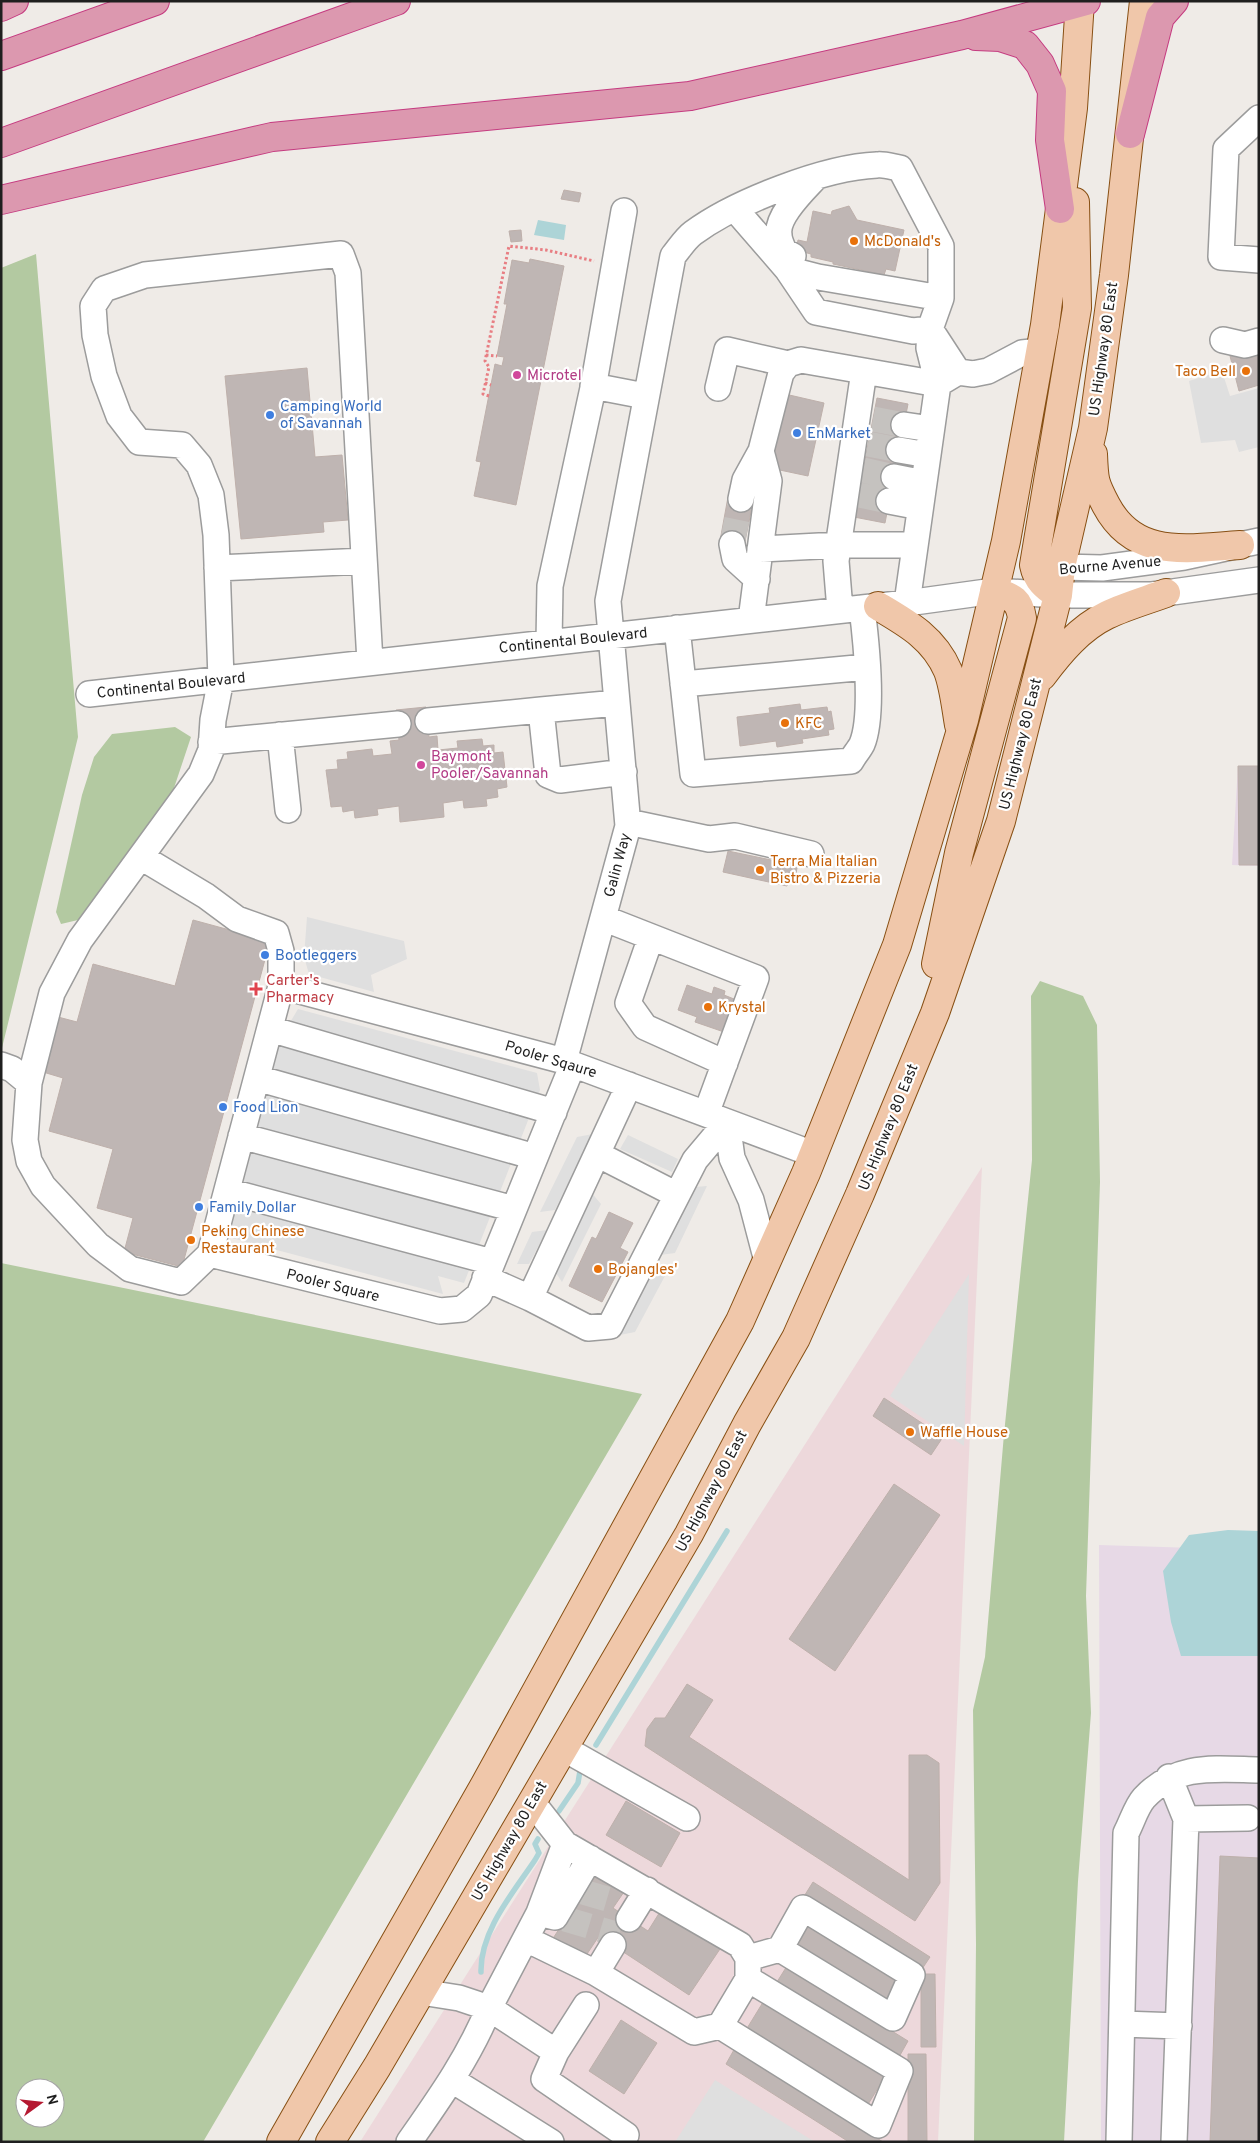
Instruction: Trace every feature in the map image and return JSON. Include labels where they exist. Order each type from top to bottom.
[{"type":"highway","points":[[1,7],[14,1]]},
{"type":"highway","points":[[1,56],[155,1]]},
{"type":"highway","points":[[1,143],[396,1]]},
{"type":"highway","points":[[1130,134],[1160,17],[1174,1]]},
{"type":"highway","points":[[1,200],[272,137],[690,96],[962,35],[1082,2]]},
{"type":"highway","points":[[962,35],[1000,37],[1025,45],[1040,64],[1052,91],[1050,140],[1060,209]]},
{"type":"main road","name":"US Highway 80 East","points":[[330,2142],[421,1992],[690,1534],[747,1424],[796,1338],[860,1194],[938,1004],[1001,821],[1058,595],[1048,571],[1092,428],[1130,134],[1144,1]]},
{"type":"main road","points":[[281,2142],[478,1797],[740,1321],[814,1154],[897,945],[961,731],[1006,540],[1040,351],[1060,209],[1082,2]]},
{"type":"main road","points":[[1048,571],[1034,565],[1077,308],[1072,108]]},
{"type":"main road","points":[[1092,428],[1094,481],[1114,520],[1133,538],[1158,547],[1250,543]]},
{"type":"main road","points":[[917,1056],[959,853],[1022,618],[1020,606],[1013,598],[994,591]]},
{"type":"main road","points":[[1035,685],[1061,651],[1106,615],[1166,593]]},
{"type":"main road","points":[[860,608],[913,626],[934,646],[948,672],[961,731]]},
{"type":"street","points":[[1259,118],[1226,149],[1221,257],[1259,260]]},
{"type":"street","name":"Galin Way","points":[[569,1062],[628,822],[608,601],[645,396],[673,256],[692,234],[735,209],[819,174],[878,164],[900,168],[941,246],[941,298]]},
{"type":"street","points":[[819,174],[793,201],[780,223],[778,234],[784,251],[796,258],[879,276],[901,291]]},
{"type":"street","points":[[735,209],[788,269],[816,312],[913,330],[930,329]]},
{"type":"street","points":[[549,642],[550,586],[593,386],[624,211]]},
{"type":"street","points":[[141,858],[206,896],[237,918],[276,933],[282,951],[281,986],[210,1254],[181,1282],[130,1269],[98,1245],[43,1186],[29,1161],[25,1140],[29,1083],[52,994],[80,940],[201,774],[211,750],[213,720],[221,679],[212,495],[199,465],[182,445],[139,442],[119,416],[104,376],[95,335],[93,306],[104,290],[145,275],[341,254],[348,273],[370,662]]},
{"type":"street","points":[[788,269],[818,277],[941,298],[930,329],[948,378],[931,430],[907,603]]},
{"type":"street","points":[[1223,340],[1245,345],[1259,341]]},
{"type":"street","points":[[718,388],[726,350],[788,364],[801,360],[864,371],[948,378],[988,371],[1022,353],[1040,351]]},
{"type":"street","points":[[741,500],[745,480],[761,451],[781,373],[788,364]]},
{"type":"street","points":[[677,628],[693,774],[851,761],[862,745],[868,720],[867,667],[860,608],[836,561],[838,545],[852,494],[865,417],[864,371]]},
{"type":"street","points":[[593,386],[645,396]]},
{"type":"street","points":[[904,425],[931,430]]},
{"type":"street","points":[[899,450],[928,456]]},
{"type":"street","points":[[751,620],[769,481],[761,451]]},
{"type":"street","points":[[894,477],[922,495]]},
{"type":"street","points":[[890,501],[922,495]]},
{"type":"street","name":"Bourne Avenue","points":[[994,591],[1048,571],[1102,568],[1184,557],[1250,543]]},
{"type":"street","points":[[732,544],[735,559],[757,578]]},
{"type":"street","points":[[760,549],[838,545],[915,545]]},
{"type":"street","points":[[217,568],[364,561]]},
{"type":"street","name":"Bourne Avenue","points":[[1058,595],[1152,595],[1259,580]]},
{"type":"street","name":"Continental Boulevard","points":[[89,694],[907,603],[994,591],[1058,595]]},
{"type":"street","points":[[683,684],[867,667]]},
{"type":"street","points":[[428,721],[617,703]]},
{"type":"street","points":[[541,710],[548,774],[560,780],[624,772]]},
{"type":"street","points":[[212,742],[398,724]]},
{"type":"street","points":[[280,735],[288,810]]},
{"type":"street","points":[[628,822],[709,839],[735,836],[811,854]]},
{"type":"street","points":[[227,1191],[489,1270],[530,1298],[588,1328],[610,1326],[717,1118],[725,1063],[756,978],[603,918]]},
{"type":"street","points":[[651,937],[628,1003],[645,1027],[725,1063]]},
{"type":"street","name":"Pooler Sqaure","points":[[281,986],[569,1062],[814,1154]]},
{"type":"street","points":[[270,1029],[554,1112]]},
{"type":"street","name":"Pooler Square","points":[[210,1254],[440,1311],[462,1309],[478,1295],[489,1270],[554,1112],[569,1062]]},
{"type":"street","points":[[1,1065],[12,1069],[29,1083]]},
{"type":"street","points":[[257,1078],[535,1157]]},
{"type":"street","points":[[530,1298],[629,1085]]},
{"type":"street","points":[[717,1118],[751,1200],[767,1261]]},
{"type":"street","points":[[241,1136],[514,1209]]},
{"type":"street","points":[[597,1154],[677,1194]]},
{"type":"street","points":[[563,1748],[687,1818]]},
{"type":"street","points":[[1119,2142],[1126,1833],[1143,1799],[1169,1777],[1206,1769],[1259,1770]]},
{"type":"street","points":[[1169,1777],[1186,1819],[1174,2142]]},
{"type":"street","points":[[526,1939],[596,1973],[694,2032],[720,2026],[878,2125],[900,2071],[748,1968],[740,1946],[632,1905],[590,1858],[565,1844],[532,1802]]},
{"type":"street","points":[[1186,1819],[1248,1818]]},
{"type":"street","points":[[553,1916],[565,1844]]},
{"type":"street","points":[[409,2142],[452,2080],[481,2028],[489,2008],[526,1939],[553,1916],[578,1890],[590,1858]]},
{"type":"street","points":[[720,2026],[748,1968],[780,1949],[803,1908],[912,1975],[892,2018],[780,1949]]},
{"type":"street","points":[[596,1973],[613,1945]]},
{"type":"street","points":[[421,1992],[459,1998],[489,2008],[556,2052]]},
{"type":"street","points":[[586,2005],[556,2052],[544,2079],[626,2135]]},
{"type":"street","points":[[1122,2024],[1178,2026]]},
{"type":"street","points":[[452,2080],[551,2142]]},
{"type":"path","points":[[489,396],[483,394],[489,368],[486,355],[509,246],[546,250],[614,266]]},
{"type":"path","points":[[486,355],[497,356]]},
{"type":"path","points":[[485,383],[491,385]]},
{"type":"shaded area","points":[[1222,371],[1230,396],[1259,388],[1259,447],[1239,452],[1235,440],[1201,443],[1189,381]]},
{"type":"shaded area","points":[[1238,766],[1259,767],[1259,866],[1232,865]]},
{"type":"shaded area","points":[[307,917],[404,941],[407,959],[371,975],[374,992],[309,974],[304,957]]},
{"type":"shaded area","points":[[298,1009],[537,1073],[540,1090],[464,1283],[438,1276],[443,1294],[224,1236],[276,1046]]},
{"type":"shaded area","points":[[593,1134],[555,1210],[540,1212],[577,1137]]},
{"type":"shaded area","points":[[628,1135],[678,1159],[672,1172],[620,1149]]},
{"type":"shaded area","points":[[982,1167],[938,2142],[360,2142],[486,1944]]},
{"type":"shaded area","points":[[707,1186],[675,1253],[660,1255],[695,1187]]},
{"type":"shaded area","points":[[590,1191],[601,1204],[562,1282],[554,1270]]},
{"type":"shaded area","points":[[547,1230],[529,1264],[517,1264],[532,1232]]},
{"type":"shaded area","points":[[666,1274],[635,1332],[620,1335],[650,1277]]},
{"type":"shaded area","points":[[969,1274],[964,1446],[890,1396]]},
{"type":"shaded area","points":[[1099,1545],[1259,1550],[1259,2142],[1101,2142]]},
{"type":"shaded area","points":[[715,2080],[815,2142],[675,2142]]},
{"type":"green space","points":[[36,254],[78,737],[1,1052],[1,268]]},
{"type":"green space","points":[[175,727],[191,737],[170,800],[94,902],[78,920],[61,924],[56,912],[82,795],[94,757],[112,734]]},
{"type":"green space","points":[[1040,981],[1083,996],[1097,1025],[1100,1182],[1086,1596],[1091,1713],[1078,1881],[1064,2142],[974,2142],[976,1944],[973,1710],[985,1657],[1004,1434],[1032,1160],[1031,996]]},
{"type":"green space","points":[[1,1263],[642,1394],[203,2142],[1,2142]]},
{"type":"water","points":[[538,220],[566,225],[564,240],[534,235]]},
{"type":"water","points":[[1228,1530],[1259,1531],[1259,1656],[1181,1656],[1171,1622],[1163,1571],[1189,1535]]},
{"type":"building","points":[[564,190],[581,193],[579,202],[561,199]]},
{"type":"building","name":"McDonald's","points":[[849,206],[857,220],[904,230],[895,271],[886,269],[884,275],[833,264],[833,262],[811,257],[811,254],[796,250],[798,240],[807,242],[813,211],[831,215],[832,211]]},
{"type":"building","points":[[521,230],[522,241],[511,242],[509,231]]},
{"type":"building","name":"Microtel","points":[[530,259],[564,266],[516,505],[474,496],[481,462],[476,461],[495,364],[502,366],[504,357],[497,356],[507,304],[504,304],[512,260],[529,263]]},
{"type":"building","name":"Taco Bell","points":[[1259,348],[1259,385],[1239,391],[1230,356]]},
{"type":"building","name":"Camping World of Savannah","points":[[307,368],[315,457],[342,455],[348,520],[323,522],[324,532],[241,539],[225,376]]},
{"type":"building","name":"EnMarket","points":[[785,394],[824,403],[808,476],[775,469],[771,463]]},
{"type":"building","name":"EnMarket","points":[[877,398],[908,404],[885,523],[854,517]]},
{"type":"building","points":[[728,497],[753,502],[744,546],[720,541]]},
{"type":"building","name":"KFC","points":[[800,704],[801,710],[827,707],[828,712],[831,711],[834,729],[828,730],[829,735],[802,739],[803,743],[777,747],[776,741],[740,746],[737,717],[770,713],[769,708]]},
{"type":"building","name":"Baymont Pooler/Savannah","points":[[426,707],[429,737],[437,736],[438,750],[458,748],[457,741],[482,739],[483,746],[494,745],[494,753],[503,752],[507,787],[497,789],[498,797],[486,799],[487,806],[464,808],[463,800],[443,803],[444,817],[400,822],[399,806],[377,809],[378,815],[355,818],[354,810],[343,812],[342,806],[331,807],[326,770],[338,769],[337,760],[348,759],[347,752],[372,749],[373,756],[392,754],[390,741],[399,740],[396,710]]},
{"type":"building","points":[[1238,766],[1259,766],[1259,865],[1239,865]]},
{"type":"building","name":"Terra Mia Italian Bistro & Pizzeria","points":[[728,851],[776,861],[777,858],[793,861],[792,866],[797,868],[794,884],[788,883],[787,886],[723,872]]},
{"type":"building","points":[[193,920],[270,941],[182,1267],[124,1252],[133,1218],[97,1208],[113,1149],[49,1131],[63,1078],[43,1072],[58,1017],[77,1022],[93,964],[175,986]]},
{"type":"building","name":"Krystal","points":[[687,985],[712,994],[714,987],[725,991],[724,995],[739,1001],[727,1033],[695,1022],[697,1017],[678,1010]]},
{"type":"building","name":"Bojangles'","points":[[609,1212],[633,1223],[620,1248],[628,1252],[602,1302],[569,1286],[592,1237],[596,1239]]},
{"type":"building","points":[[884,1398],[943,1437],[931,1455],[873,1416]]},
{"type":"building","points":[[894,1484],[940,1515],[835,1671],[789,1639]]},
{"type":"building","points":[[687,1684],[713,1700],[689,1737],[909,1880],[909,1755],[927,1755],[939,1763],[940,1883],[915,1921],[645,1746],[647,1729],[655,1718],[665,1718]]},
{"type":"building","points":[[626,1801],[680,1833],[661,1867],[606,1835]]},
{"type":"building","points":[[1220,1856],[1259,1858],[1259,2142],[1210,2142]]},
{"type":"building","points":[[599,1867],[628,1886],[613,1908],[648,1931],[663,1907],[722,1946],[689,1995],[599,1936],[583,1960],[552,1940]]},
{"type":"building","points":[[813,1882],[930,1957],[920,1972],[803,1898]]},
{"type":"building","points":[[808,1923],[899,1981],[884,2006],[793,1948]]},
{"type":"building","points":[[787,1966],[908,2041],[899,2057],[777,1982]]},
{"type":"building","points":[[921,1974],[935,1974],[936,2047],[921,2047]]},
{"type":"building","points":[[765,1999],[886,2075],[867,2106],[746,2030]]},
{"type":"building","points":[[621,2020],[657,2043],[624,2094],[589,2071]]},
{"type":"building","points":[[735,2048],[883,2142],[849,2142],[726,2064]]},
{"type":"building","points":[[908,2054],[926,2054],[927,2142],[908,2142]]},
{"type":"waterway","points":[[596,1745],[727,1531]]},
{"type":"waterway","points":[[559,1811],[578,1783],[580,1771]]},
{"type":"waterway","points":[[481,1972],[482,1957],[492,1927],[499,1913],[539,1853],[535,1844],[538,1839]]},
{"type":"tunnel","points":[[873,419],[904,425]]},
{"type":"tunnel","points":[[868,444],[899,450]]},
{"type":"tunnel","points":[[863,470],[894,477]]},
{"type":"tunnel","points":[[859,495],[889,501]]},
{"type":"tunnel","points":[[732,544],[741,499]]},
{"type":"tunnel","points":[[583,1892],[617,1902]]},
{"type":"tunnel","points":[[565,1919],[619,1935]]},
{"type":"place","name":"McDonald's","points":[[854,241]]},
{"type":"place","name":"Taco Bell","points":[[1246,371]]},
{"type":"place","name":"Microtel","points":[[517,375]]},
{"type":"place","name":"Camping World of Savannah","points":[[270,415]]},
{"type":"place","name":"EnMarket","points":[[797,433]]},
{"type":"place","name":"KFC","points":[[785,723]]},
{"type":"place","name":"Baymont Pooler/Savannah","points":[[421,765]]},
{"type":"place","name":"Terra Mia Italian Bistro & Pizzeria","points":[[760,870]]},
{"type":"place","name":"Bootleggers","points":[[265,955]]},
{"type":"place","name":"Carter's Pharmacy","points":[[256,989]]},
{"type":"place","name":"Krystal","points":[[708,1007]]},
{"type":"place","name":"Food Lion","points":[[223,1107]]},
{"type":"place","name":"Family Dollar","points":[[199,1207]]},
{"type":"place","name":"Peking Chinese Restaurant","points":[[191,1240]]},
{"type":"place","name":"Bojangles'","points":[[598,1269]]},
{"type":"place","name":"Waffle House","points":[[910,1432]]}]
